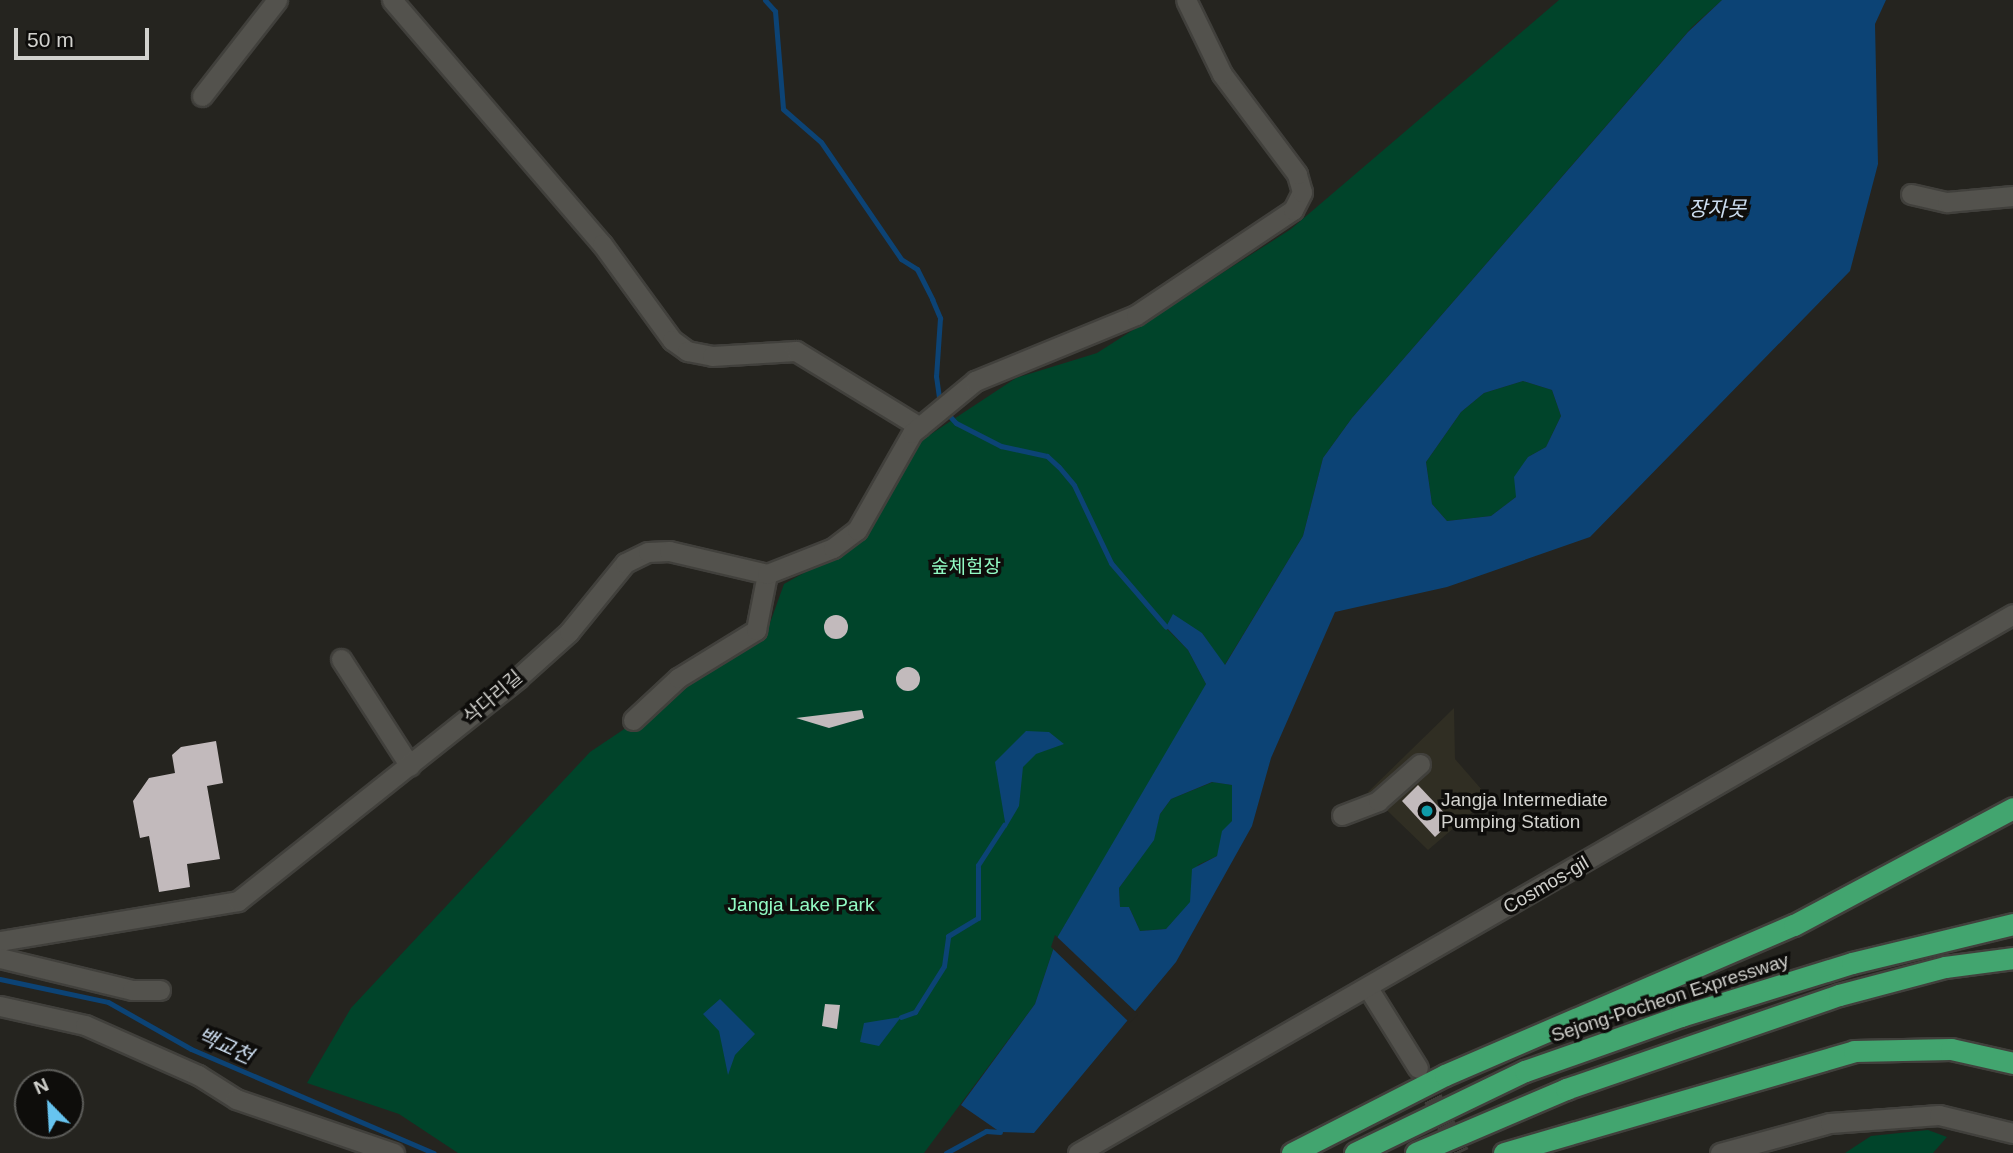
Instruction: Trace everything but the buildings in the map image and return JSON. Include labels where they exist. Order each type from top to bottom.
[{"type":"highway","points":[[1292,1153],[1445,1075],[1805,919],[2013,808]]},
{"type":"highway","name":"Sejong-Pocheon Expressway","points":[[1355,1153],[1525,1071],[1681,1016],[1852,963],[2013,924]]},
{"type":"highway","points":[[1416,1153],[1566,1089],[1839,995],[1945,967],[2011,958]]},
{"type":"highway","points":[[1504,1153],[1854,1051],[1940,1048],[2013,1063]]},
{"type":"street","points":[[202,96],[277,0]]},
{"type":"street","points":[[392,0],[602,243],[672,340],[687,351],[712,356],[796,351],[924,424]]},
{"type":"street","points":[[634,720],[678,678],[756,630],[767,574],[833,548],[857,530],[924,424],[975,381],[1136,315],[1293,209],[1302,192],[1297,174],[1222,74],[1186,0]]},
{"type":"street","points":[[1911,194],[1947,202],[2013,196]]},
{"type":"street","name":"삭다리길","points":[[0,941],[238,901],[410,766],[569,632],[625,563],[648,552],[669,551],[767,574]]},
{"type":"street","name":"Cosmos-gil","points":[[1078,1153],[2013,614]]},
{"type":"street","points":[[341,659],[410,766]]},
{"type":"street","points":[[1342,815],[1378,801],[1420,764]]},
{"type":"street","points":[[0,958],[132,990],[160,989]]},
{"type":"street","points":[[1368,988],[1418,1068]]},
{"type":"street","points":[[0,1006],[85,1025],[198,1074],[236,1099],[394,1153]]},
{"type":"street","points":[[1720,1153],[1830,1123],[1939,1115],[2013,1133]]},
{"type":"shaded area","points":[[1454,708],[1455,759],[1489,798],[1428,850],[1368,792]]},
{"type":"green space","name":"Jangja Lake Park","points":[[1559,0],[1722,0],[1692,27],[1352,418],[1323,458],[1303,536],[1224,666],[1202,633],[1166,628],[1188,650],[1206,684],[1199,702],[1057,938],[1035,1004],[924,1153],[458,1153],[399,1114],[307,1083],[351,1008],[590,752],[766,634],[784,584],[859,542],[922,440],[1016,378],[1097,353],[1291,229]]},
{"type":"green space","points":[[1523,381],[1552,390],[1561,416],[1546,447],[1528,457],[1516,497],[1491,516],[1447,521],[1432,504],[1426,462],[1461,412],[1484,393]]},
{"type":"green space","points":[[1213,782],[1232,785],[1232,821],[1217,856],[1198,865],[1191,902],[1166,929],[1140,931],[1129,907],[1120,907],[1119,888],[1153,840],[1160,814],[1171,799]]},
{"type":"green space","points":[[1928,1130],[1947,1137],[1933,1153],[1845,1153],[1871,1136]]},
{"type":"water","name":"장자못","points":[[1722,0],[1886,0],[1875,24],[1878,164],[1850,271],[1590,537],[1447,587],[1335,612],[1271,758],[1252,826],[1176,962],[1034,1133],[1000,1132],[961,1105],[1035,1004],[1057,938],[1206,684],[1188,650],[1166,627],[1173,614],[1202,633],[1225,665],[1303,536],[1323,458],[1352,418],[1688,32]],"holes":[[[1523,381],[1552,390],[1561,416],[1546,447],[1528,457],[1514,477],[1516,497],[1491,516],[1447,521],[1432,504],[1426,462],[1461,412],[1484,393]],[[1212,782],[1232,785],[1232,821],[1222,831],[1217,856],[1192,869],[1190,902],[1166,929],[1140,931],[1129,907],[1120,907],[1119,888],[1154,840],[1160,814],[1171,799]]]},
{"type":"water","points":[[1026,731],[1049,732],[1064,744],[1036,754],[1023,767],[1019,806],[1006,828],[995,762]]},
{"type":"water","points":[[720,999],[755,1034],[735,1055],[728,1075],[719,1031],[703,1014]]},
{"type":"water","points":[[901,1017],[879,1046],[860,1042],[864,1023]]},
{"type":"pier","points":[[1055,935],[1138,1014],[1130,1023],[1051,947]]},
{"type":"waterway","points":[[765,0],[775,11],[783,109],[821,142],[901,259],[917,269],[932,299],[940,318],[936,376],[940,404]]},
{"type":"waterway","points":[[946,412],[956,423],[1001,446],[1047,456],[1059,467],[1074,485],[1111,563],[1166,627]]},
{"type":"waterway","points":[[901,1017],[915,1012],[944,966],[948,936],[978,918],[978,865],[1004,825]]},
{"type":"waterway","name":"백교천","points":[[0,979],[108,1002],[191,1049],[434,1153]]},
{"type":"waterway","name":"백교천","points":[[946,1153],[986,1131],[1000,1132]]},
{"type":"tunnel","points":[[1420,1072],[1460,1153]]},
{"type":"place","name":"Jangja Intermediate Pumping Station","points":[[1427,811]]},
{"type":"park label","name":"숲체험장","points":[[966,567]]}]
